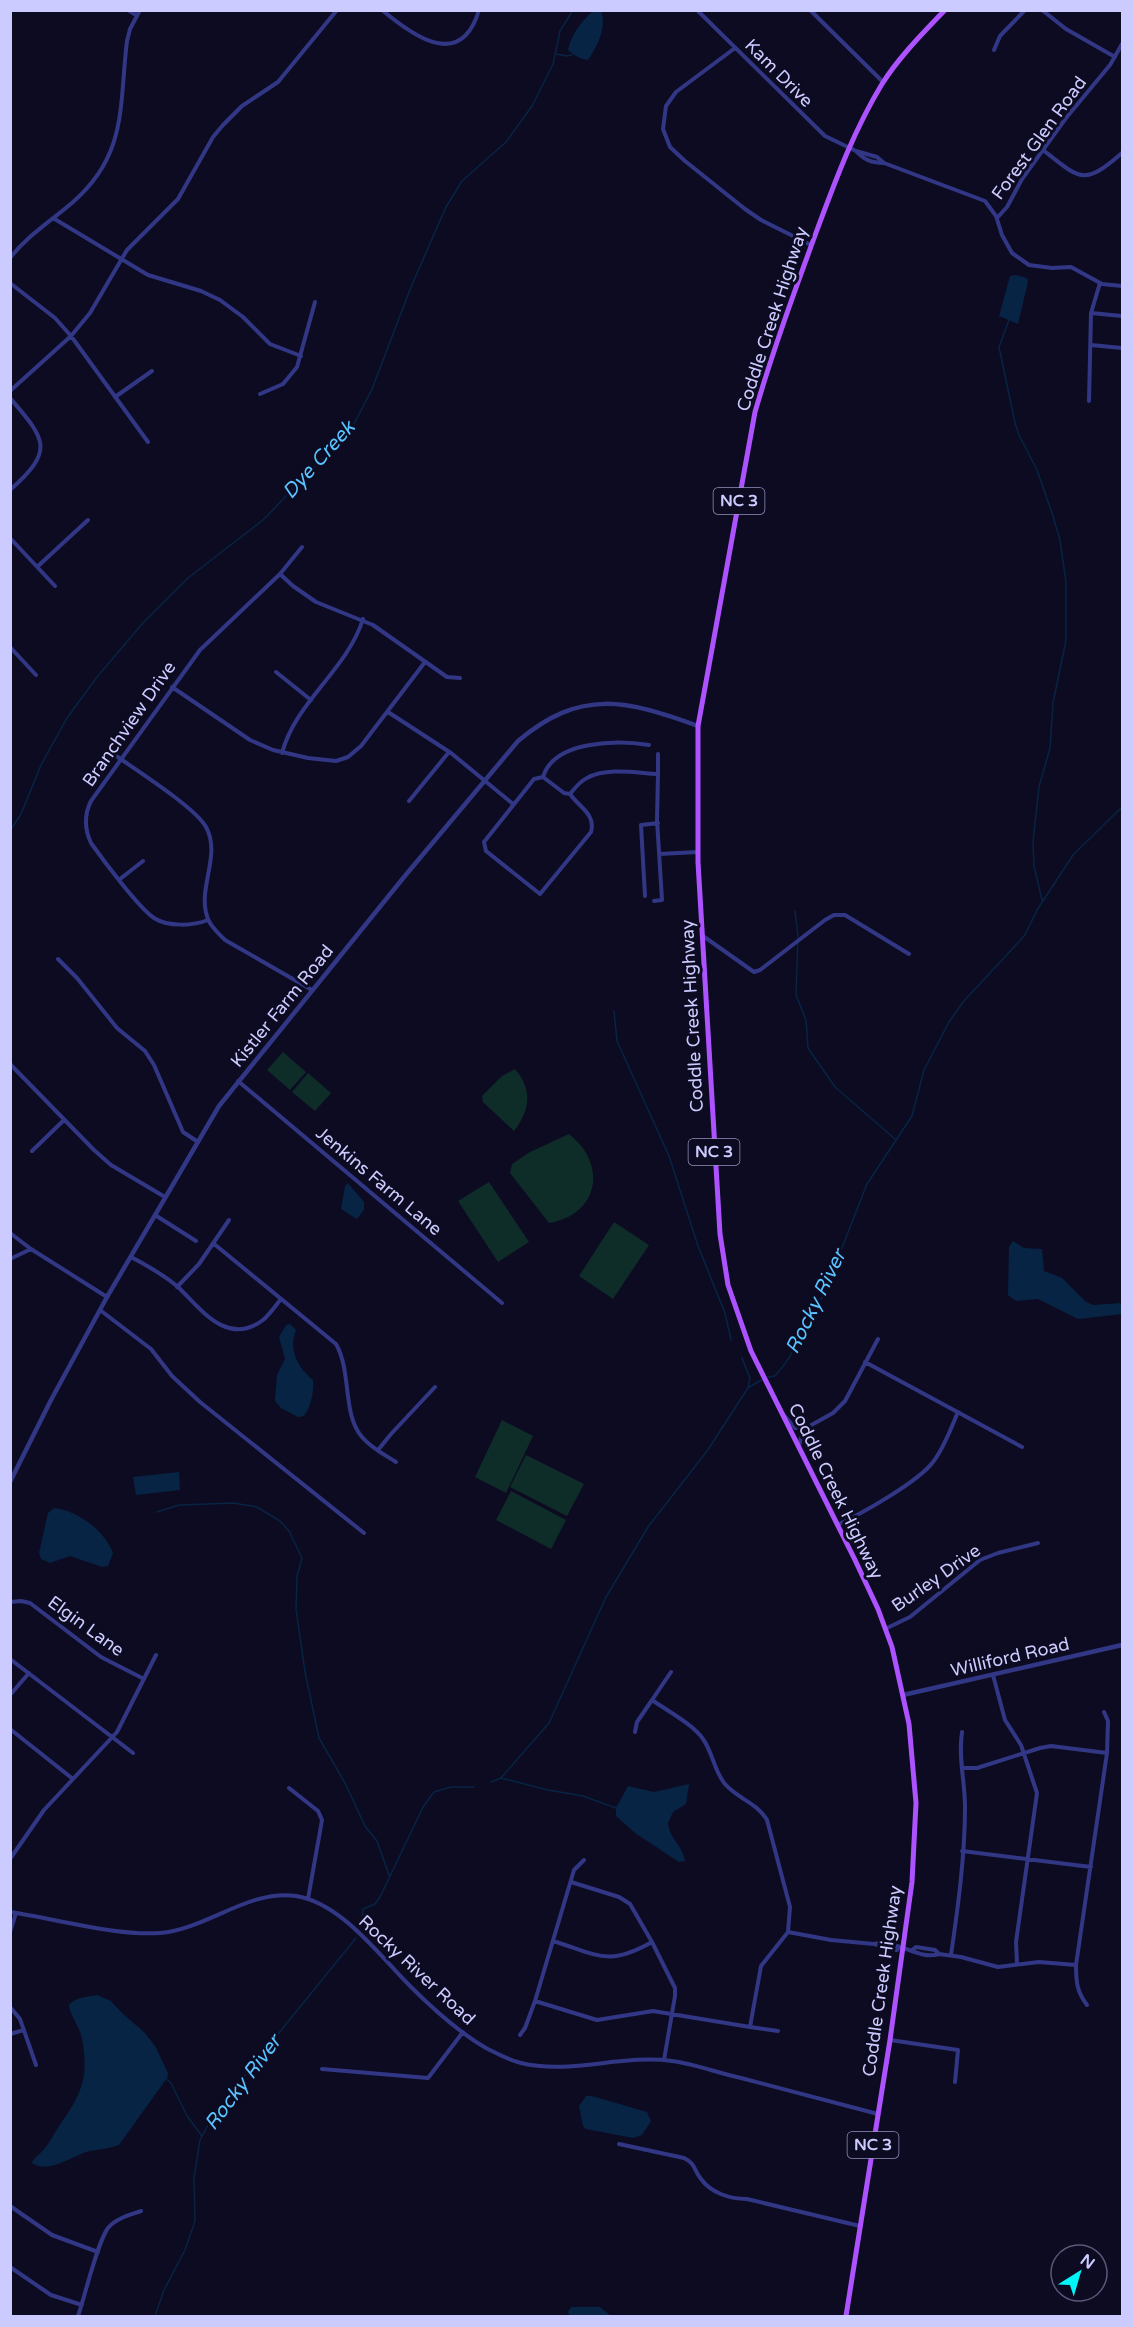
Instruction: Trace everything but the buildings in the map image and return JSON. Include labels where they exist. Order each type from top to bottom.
[{"type":"main road","name":"Coddle Creek Highway","points":[[846,2316],[890,2040],[912,1875],[916,1803],[909,1724],[885,1629],[837,1525],[751,1351],[728,1285],[720,1234],[702,936],[698,852],[698,726],[755,412],[769,363],[848,147],[884,82],[925,30],[945,10]]},
{"type":"street","points":[[128,10],[136,15]]},
{"type":"street","points":[[10,258],[27,239],[87,188],[104,164],[114,144],[122,107],[127,40],[140,10]]},
{"type":"street","points":[[10,391],[71,336],[95,306],[122,259],[138,238],[178,199],[213,137],[223,125],[242,106],[278,82],[337,10]]},
{"type":"street","points":[[382,10],[413,34],[438,44],[460,39],[470,30],[479,10]]},
{"type":"street","name":"Kam Drive","points":[[697,10],[809,123],[825,136],[856,151],[877,157],[884,163],[980,198],[989,205],[997,218]]},
{"type":"street","points":[[810,10],[884,82]]},
{"type":"street","points":[[994,50],[995,42],[1025,10]]},
{"type":"street","points":[[1042,10],[1066,29],[1115,57]]},
{"type":"street","name":"Forest Glen Road","points":[[997,218],[1008,207],[1022,179],[1115,57],[1122,44]]},
{"type":"street","points":[[735,48],[676,92],[666,106],[663,129],[670,147],[745,209],[761,220],[811,245]]},
{"type":"street","points":[[1043,150],[1069,170],[1086,176],[1101,171],[1122,153]]},
{"type":"street","points":[[53,218],[154,277],[201,291],[220,300],[243,317],[270,344],[301,356]]},
{"type":"street","points":[[997,218],[1006,245],[1022,261],[1037,267],[1071,267],[1100,283],[1122,286]]},
{"type":"street","points":[[10,283],[55,318],[71,336],[148,442]]},
{"type":"street","points":[[1089,401],[1091,314],[1100,283]]},
{"type":"street","points":[[260,394],[283,384],[297,367],[315,302]]},
{"type":"street","points":[[1091,314],[1122,316]]},
{"type":"street","points":[[1090,345],[1122,348]]},
{"type":"street","points":[[115,397],[152,371]]},
{"type":"street","points":[[10,398],[32,424],[41,444],[36,465],[10,490]]},
{"type":"street","points":[[37,567],[88,520]]},
{"type":"street","points":[[10,538],[55,586]]},
{"type":"street","name":"Branchview Drive","points":[[208,920],[200,924],[162,922],[142,906],[88,836],[86,821],[91,801],[200,650],[280,574],[302,547]]},
{"type":"street","points":[[280,574],[316,602],[363,619],[447,677],[460,678]]},
{"type":"street","points":[[282,753],[290,729],[349,651],[363,619]]},
{"type":"street","points":[[10,647],[36,675]]},
{"type":"street","points":[[172,687],[250,740],[282,753],[336,761],[348,757],[361,746],[425,662]]},
{"type":"street","points":[[276,672],[311,700]]},
{"type":"street","name":"Kistler Farm Road","points":[[10,1482],[107,1297],[219,1106],[518,741],[534,727],[552,717],[571,709],[602,704],[634,705],[698,726]]},
{"type":"street","points":[[388,712],[449,752],[513,804]]},
{"type":"street","points":[[543,777],[549,764],[590,744],[628,741],[649,745]]},
{"type":"street","points":[[409,801],[449,752]]},
{"type":"street","points":[[112,753],[189,809],[206,827],[211,851],[204,905],[208,920],[225,940],[312,990]]},
{"type":"street","points":[[654,901],[662,900],[658,824],[658,754]]},
{"type":"street","points":[[570,794],[580,783],[597,774],[619,772],[658,774]]},
{"type":"street","points":[[543,777],[564,793],[570,794],[591,817],[593,827],[540,894],[484,847],[485,838],[534,779],[543,777]]},
{"type":"street","points":[[645,896],[641,825],[658,824]]},
{"type":"street","points":[[659,854],[698,852]]},
{"type":"street","points":[[120,879],[143,861]]},
{"type":"street","points":[[702,936],[754,972],[760,970],[825,920],[834,915],[845,915],[909,954]]},
{"type":"street","points":[[58,959],[82,984],[117,1028],[145,1051],[183,1132],[198,1142]]},
{"type":"street","points":[[10,1064],[111,1165],[165,1197]]},
{"type":"street","name":"Jenkins Farm Lane","points":[[238,1081],[502,1303]]},
{"type":"street","points":[[32,1151],[64,1120]]},
{"type":"street","points":[[155,1215],[196,1241]]},
{"type":"street","points":[[177,1287],[199,1264],[229,1220]]},
{"type":"street","points":[[10,1233],[107,1297]]},
{"type":"street","points":[[213,1243],[336,1344],[344,1366],[353,1422],[363,1438],[396,1462]]},
{"type":"street","points":[[10,1260],[31,1249]]},
{"type":"street","points":[[131,1257],[177,1287],[214,1322],[232,1329],[243,1328],[263,1319],[281,1299]]},
{"type":"street","points":[[100,1310],[151,1349],[172,1376],[200,1402],[364,1533]]},
{"type":"street","points":[[799,1449],[800,1439],[806,1428],[840,1407],[878,1340]]},
{"type":"street","points":[[865,1362],[1022,1447]]},
{"type":"street","points":[[378,1450],[435,1388]]},
{"type":"street","points":[[837,1525],[858,1516],[922,1473],[934,1461],[958,1412]]},
{"type":"street","points":[[781,1413],[795,1428],[806,1428]]},
{"type":"street","name":"Burley Drive","points":[[885,1629],[910,1617],[980,1560],[998,1553],[1038,1544]]},
{"type":"street","name":"Elgin Lane","points":[[10,1602],[21,1600],[30,1603],[100,1657],[144,1679]]},
{"type":"street","name":"Williford Road","points":[[903,1695],[1122,1645]]},
{"type":"street","points":[[10,1859],[44,1810],[112,1737],[124,1720],[156,1655]]},
{"type":"street","points":[[10,1659],[133,1753]]},
{"type":"street","points":[[635,1732],[637,1722],[670,1672]]},
{"type":"street","points":[[10,1695],[29,1673]]},
{"type":"street","points":[[993,1675],[1005,1719],[1021,1744],[1037,1793],[1016,1942],[1017,1964]]},
{"type":"street","points":[[652,1700],[699,1734],[710,1753],[717,1773],[725,1784],[761,1811],[767,1820],[790,1907],[788,1932],[761,1966],[750,2027]]},
{"type":"street","points":[[1087,2005],[1079,1994],[1076,1965],[1107,1753],[1108,1721],[1104,1712]]},
{"type":"street","points":[[10,1729],[73,1779]]},
{"type":"street","points":[[951,1955],[958,1907],[965,1806],[959,1750],[962,1732]]},
{"type":"street","points":[[962,1768],[977,1768],[1051,1746],[1107,1753]]},
{"type":"street","points":[[289,1788],[318,1811],[322,1820],[308,1899]]},
{"type":"street","points":[[962,1851],[1029,1857],[1091,1867]]},
{"type":"street","points":[[520,2035],[535,2001],[574,1870],[584,1860]]},
{"type":"street","points":[[571,1881],[625,1900],[635,1911],[652,1941],[675,1988],[664,2060]]},
{"type":"street","name":"Rocky River Road","points":[[13,1913],[105,1928],[161,1932],[178,1930],[274,1896],[308,1899],[343,1920],[411,1986],[463,2032],[499,2055],[523,2064],[570,2066],[664,2060],[878,2114]]},
{"type":"street","points":[[10,1932],[13,1913]]},
{"type":"street","points":[[788,1932],[831,1940],[896,1945],[915,1952],[951,1955],[998,1967],[1052,1961],[1076,1965]]},
{"type":"street","points":[[552,1941],[609,1958],[626,1955],[652,1941]]},
{"type":"street","points":[[535,2001],[597,2020],[653,2011],[778,2031]]},
{"type":"street","points":[[10,2007],[20,2019],[36,2065]]},
{"type":"street","points":[[10,2034],[24,2030]]},
{"type":"street","points":[[322,2069],[428,2078],[463,2032]]},
{"type":"street","points":[[890,2040],[958,2050],[955,2082]]},
{"type":"street","points":[[619,2144],[684,2158],[692,2162],[701,2180],[708,2187],[737,2199],[747,2199],[860,2226]]},
{"type":"street","points":[[10,2206],[52,2235],[98,2252]]},
{"type":"street","points":[[78,2316],[108,2227],[122,2218],[141,2211]]},
{"type":"street","points":[[10,2267],[51,2295],[82,2305]]},
{"type":"green space","points":[[283,1052],[306,1072],[290,1090],[267,1070]]},
{"type":"green space","points":[[515,1069],[525,1085],[527,1100],[526,1108],[514,1131],[483,1102],[482,1096],[502,1076]]},
{"type":"green space","points":[[308,1073],[331,1093],[315,1111],[292,1092]]},
{"type":"green space","points":[[569,1134],[581,1146],[589,1159],[593,1173],[592,1187],[588,1199],[579,1210],[566,1218],[549,1223],[510,1173],[512,1164],[530,1152]]},
{"type":"green space","points":[[489,1182],[529,1242],[498,1262],[458,1201]]},
{"type":"green space","points":[[614,1222],[649,1245],[613,1299],[579,1276]]},
{"type":"green space","points":[[502,1420],[533,1436],[506,1493],[475,1477]]},
{"type":"green space","points":[[526,1455],[584,1484],[567,1516],[510,1487]]},
{"type":"green space","points":[[511,1491],[566,1520],[551,1549],[496,1520]]},
{"type":"water","points":[[593,11],[601,11],[603,24],[598,42],[588,60],[568,50],[578,28]]},
{"type":"water","points":[[1010,276],[1027,278],[1028,282],[1018,324],[999,316]]},
{"type":"water","points":[[348,1183],[364,1202],[364,1210],[357,1219],[341,1209],[345,1186]]},
{"type":"water","points":[[1013,1241],[1024,1248],[1042,1249],[1044,1271],[1062,1278],[1086,1302],[1094,1305],[1120,1303],[1122,1314],[1078,1319],[1038,1299],[1016,1301],[1008,1295],[1009,1247]]},
{"type":"water","points":[[290,1324],[296,1330],[293,1345],[296,1358],[313,1380],[308,1408],[304,1416],[298,1417],[281,1408],[275,1401],[277,1375],[285,1359],[279,1337],[286,1325]]},
{"type":"water","points":[[179,1472],[180,1490],[136,1495],[133,1477]]},
{"type":"water","points":[[54,1508],[81,1517],[104,1537],[113,1553],[108,1566],[102,1567],[70,1556],[50,1563],[41,1559],[39,1553],[48,1513]]},
{"type":"water","points":[[689,1784],[686,1804],[673,1812],[668,1823],[685,1861],[679,1862],[635,1833],[616,1816],[616,1808],[628,1786],[654,1792]]},
{"type":"water","points":[[97,1995],[111,2001],[144,2032],[155,2046],[168,2073],[167,2078],[119,2145],[86,2152],[52,2166],[38,2166],[32,2163],[33,2160],[49,2142],[74,2103],[84,2074],[82,2039],[69,2005],[78,1999]]},
{"type":"water","points":[[586,2096],[647,2112],[651,2121],[642,2135],[633,2138],[586,2129],[583,2126],[579,2106]]},
{"type":"water","points":[[571,2307],[600,2307],[611,2316],[570,2316],[568,2312]]},
{"type":"waterway","name":"Dye Creek","points":[[10,831],[21,814],[41,765],[67,718],[97,677],[142,624],[188,578],[263,520],[352,428],[372,389],[411,287],[446,207],[462,181],[506,142],[532,106],[553,64],[560,31],[573,10]]},
{"type":"waterway","points":[[556,54],[572,55]]},
{"type":"waterway","points":[[1009,320],[999,347],[1015,423],[1037,470],[1053,516],[1060,540],[1066,582],[1066,640],[1053,703],[1050,748],[1039,787],[1033,842],[1034,866],[1042,900]]},
{"type":"waterway","name":"Rocky River","points":[[768,1377],[775,1376],[786,1362],[798,1342],[807,1314],[823,1296],[867,1184],[912,1116],[924,1070],[949,1022],[963,1002],[1025,935],[1037,910],[1073,855],[1122,807]]},
{"type":"waterway","points":[[795,911],[798,936],[796,995],[806,1020],[808,1048],[835,1087],[895,1139]]},
{"type":"waterway","points":[[614,1011],[617,1041],[669,1156],[698,1246],[725,1313],[731,1340]]},
{"type":"waterway","points":[[742,1358],[750,1378],[748,1388]]},
{"type":"waterway","name":"Rocky River","points":[[491,1782],[501,1778],[549,1723],[606,1597],[648,1527],[707,1451],[748,1388],[763,1379]]},
{"type":"waterway","points":[[157,1512],[179,1505],[233,1503],[257,1507],[280,1521],[289,1531],[302,1558],[297,1576],[296,1609],[305,1672],[319,1738],[345,1783],[365,1826],[377,1841],[389,1875]]},
{"type":"waterway","points":[[501,1778],[583,1796],[616,1808]]},
{"type":"waterway","name":"Rocky River","points":[[361,1926],[363,1909],[375,1904],[381,1895],[423,1807],[434,1792],[451,1787],[474,1787]]},
{"type":"waterway","name":"Rocky River","points":[[155,2316],[164,2290],[185,2250],[195,2221],[194,2178],[200,2140],[208,2125],[252,2066],[356,1938]]},
{"type":"waterway","points":[[165,2078],[171,2083],[187,2116],[202,2136]]}]
